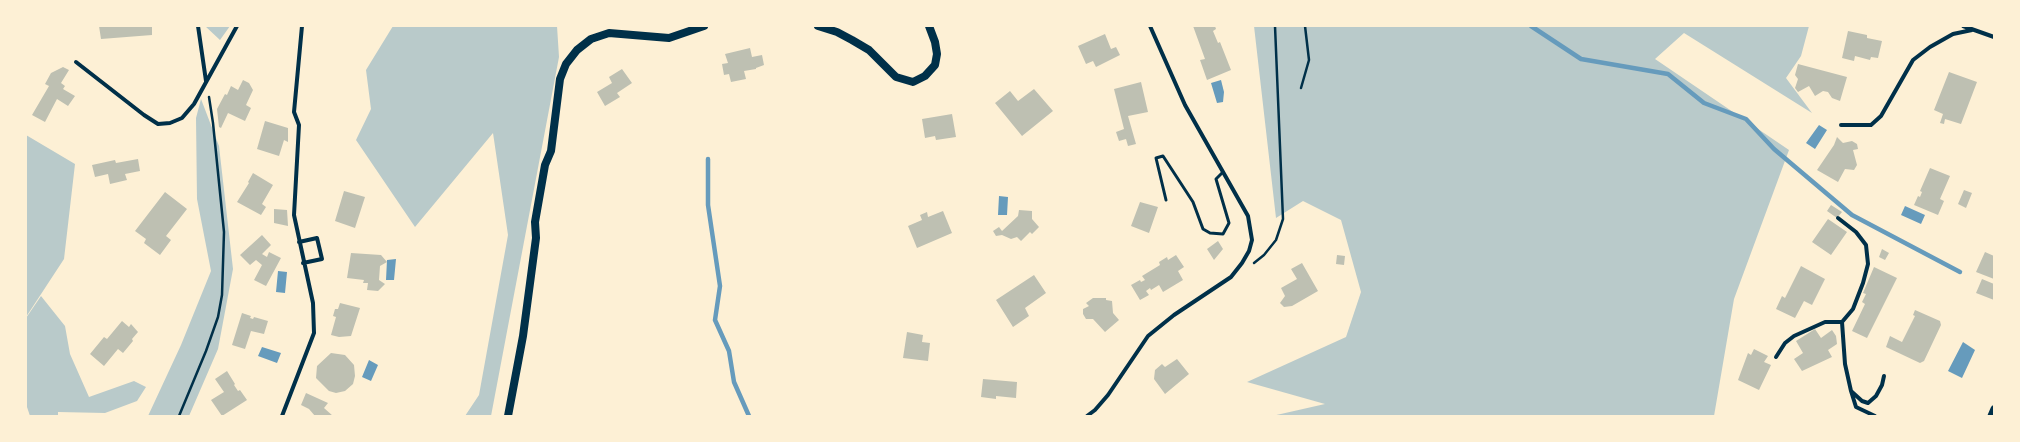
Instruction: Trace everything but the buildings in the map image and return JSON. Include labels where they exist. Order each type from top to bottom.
[{"type":"main road","points":[[508,416],[523,336],[536,238],[535,222],[545,165],[551,151],[560,80],[566,64],[577,50],[591,39],[609,33],[669,38],[704,26]]},
{"type":"main road","points":[[818,26],[837,32],[869,50],[896,77],[913,82],[925,76],[935,65],[935,42],[929,26]]},
{"type":"street","points":[[198,26],[206,81]]},
{"type":"street","points":[[76,62],[144,116],[158,124],[170,123],[182,118],[194,104],[237,26]]},
{"type":"street","points":[[282,416],[314,333],[313,303],[298,242],[294,215],[299,125],[294,112],[302,26]]},
{"type":"street","points":[[1087,416],[1095,410],[1108,395],[1148,336],[1174,315],[1231,277],[1249,251],[1252,230],[1248,216],[1185,105],[1150,26]]},
{"type":"street","points":[[1963,26],[1994,37]]},
{"type":"street","points":[[1841,125],[1871,125],[1881,116],[1913,60],[1930,47],[1953,34],[1972,30]]},
{"type":"street","points":[[1838,218],[1856,232],[1866,245],[1868,264],[1863,283],[1852,309],[1842,322],[1845,364],[1856,407],[1875,416]]},
{"type":"street","points":[[298,242],[316,238],[322,258],[303,263]]},
{"type":"street","points":[[1776,358],[1785,344],[1794,336],[1825,322],[1842,322]]},
{"type":"street","points":[[1851,391],[1862,401],[1868,403],[1876,396],[1882,385],[1884,376]]},
{"type":"street","points":[[1991,416],[1994,409]]},
{"type":"lane","points":[[1166,200],[1156,158],[1162,156],[1193,202],[1203,229],[1210,233],[1223,234],[1230,223],[1216,179],[1223,172]]},
{"type":"path","points":[[1242,263],[1249,266],[1264,255],[1276,240],[1283,219],[1275,26]]},
{"type":"path","points":[[1301,88],[1309,60],[1305,26]]},
{"type":"path","points":[[179,416],[218,317],[223,288],[223,225],[213,123],[206,81]]},
{"type":"shaded area","points":[[205,26],[230,26],[220,40]]},
{"type":"shaded area","points":[[393,26],[557,26],[559,57],[491,416],[465,416],[479,395],[508,235],[493,133],[415,227],[356,140],[371,109],[366,70]]},
{"type":"shaded area","points":[[1254,26],[1809,26],[1801,56],[1786,78],[1812,113],[1684,33],[1655,59],[1789,150],[1734,299],[1714,416],[1272,416],[1325,404],[1247,382],[1346,337],[1361,292],[1341,220],[1303,201],[1276,218]]},
{"type":"shaded area","points":[[201,99],[219,146],[233,269],[218,349],[189,416],[148,416],[181,345],[211,271],[197,199],[196,118]]},
{"type":"shaded area","points":[[26,135],[75,164],[64,259],[26,317]]},
{"type":"shaded area","points":[[41,296],[65,326],[70,354],[89,397],[134,381],[146,387],[137,401],[105,413],[58,412],[58,416],[30,416],[26,404],[26,318]]},
{"type":"water","points":[[1221,80],[1224,92],[1223,102],[1217,103],[1211,83]]},
{"type":"water","points":[[1819,125],[1827,130],[1815,149],[1806,143]]},
{"type":"water","points":[[999,196],[1008,197],[1007,215],[998,215]]},
{"type":"water","points":[[1905,206],[1925,215],[1921,224],[1901,215]]},
{"type":"water","points":[[396,259],[394,280],[386,280],[387,260]]},
{"type":"water","points":[[278,271],[287,272],[285,293],[276,292]]},
{"type":"water","points":[[1963,342],[1975,350],[1962,378],[1948,371]]},
{"type":"water","points":[[262,347],[281,353],[277,363],[258,356]]},
{"type":"water","points":[[369,360],[378,365],[371,381],[362,377]]},
{"type":"waterway","points":[[1531,26],[1581,59],[1668,74],[1704,103],[1746,119],[1774,149],[1852,215],[1960,272]]},
{"type":"waterway","points":[[708,159],[708,205],[720,286],[715,320],[729,351],[734,382],[749,416]]}]
